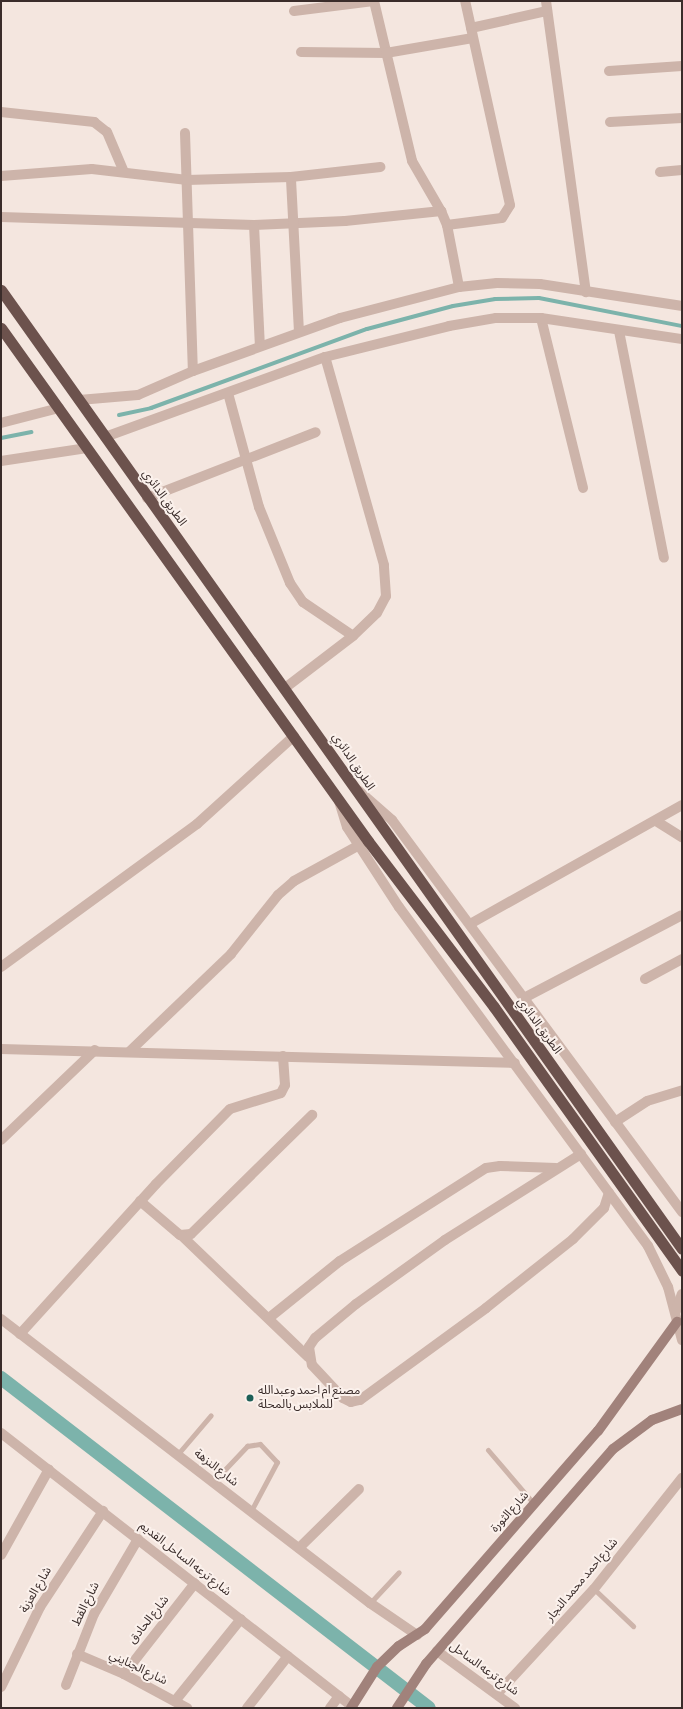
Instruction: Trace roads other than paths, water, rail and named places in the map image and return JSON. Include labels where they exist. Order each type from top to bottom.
[{"type":"highway","name":"الطريق الدائري","points":[[1,290],[147,498],[285,688],[401,856],[682,1249]]},
{"type":"highway","points":[[1,328],[294,736],[338,799],[363,843],[387,865],[494,1007],[682,1271]]},
{"type":"main road","name":"شارع الثورة","points":[[352,1707],[361,1689],[377,1667],[399,1646],[418,1635],[535,1505],[598,1432],[677,1322]]},
{"type":"main road","points":[[397,1708],[426,1664],[613,1449],[652,1420],[682,1409]]},
{"type":"street","points":[[294,10],[373,1],[412,161],[447,225],[459,287]]},
{"type":"street","points":[[447,225],[502,218],[510,205],[465,1]]},
{"type":"street","points":[[546,1],[586,292]]},
{"type":"street","points":[[301,52],[386,53],[472,33],[547,12]]},
{"type":"street","points":[[609,71],[682,66]]},
{"type":"street","points":[[1,112],[94,122],[107,132],[124,172]]},
{"type":"street","points":[[610,122],[682,118]]},
{"type":"street","points":[[185,133],[193,371]]},
{"type":"street","points":[[1,176],[92,169],[187,180],[291,177],[380,167]]},
{"type":"street","points":[[660,172],[682,170]]},
{"type":"street","points":[[291,177],[292,224],[299,332]]},
{"type":"street","points":[[1,217],[254,225],[292,224],[440,211]]},
{"type":"street","points":[[254,225],[260,346]]},
{"type":"street","points":[[79,400],[138,395],[193,371],[340,318],[459,287],[497,283],[540,284],[682,306]]},
{"type":"street","points":[[105,437],[325,357],[449,326],[496,318],[541,318],[619,331],[682,339]]},
{"type":"street","points":[[541,318],[583,488]]},
{"type":"street","points":[[619,331],[664,558]]},
{"type":"street","points":[[285,688],[353,636],[377,613],[386,596],[388,581],[325,357]]},
{"type":"street","points":[[228,393],[259,507],[290,583],[303,602],[353,636]]},
{"type":"street","points":[[1,423],[59,408]]},
{"type":"street","points":[[147,498],[316,432]]},
{"type":"street","points":[[1,461],[87,448]]},
{"type":"street","points":[[1,967],[197,824],[294,736]]},
{"type":"street","points":[[354,787],[392,820],[682,1212]]},
{"type":"street","points":[[470,924],[656,821],[682,805]]},
{"type":"street","points":[[656,821],[682,837]]},
{"type":"street","points":[[130,1050],[231,954],[278,895],[311,870],[363,843],[398,907],[648,1246],[676,1311],[677,1322],[682,1340]]},
{"type":"street","points":[[524,998],[682,915]]},
{"type":"street","points":[[645,979],[682,959]]},
{"type":"street","points":[[1,1049],[130,1050],[515,1064]]},
{"type":"street","points":[[1,1140],[96,1050]]},
{"type":"street","points":[[20,1334],[140,1201],[230,1109],[281,1093],[286,1085],[283,1056]]},
{"type":"street","points":[[615,1122],[647,1101],[682,1090]]},
{"type":"street","points":[[182,1236],[191,1234],[312,1115]]},
{"type":"street","points":[[308,1357],[314,1338],[356,1304],[445,1240],[581,1154]]},
{"type":"street","points":[[269,1318],[340,1261],[486,1168],[500,1166],[558,1168]]},
{"type":"street","points":[[140,1201],[182,1236],[269,1318],[308,1357],[312,1365],[343,1398],[351,1402],[360,1400],[486,1308],[573,1239],[604,1208],[609,1193]]},
{"type":"street","points":[[676,1311],[682,1294]]},
{"type":"street","name":"شارع النزهة","points":[[1,1319],[370,1603],[418,1635]]},
{"type":"street","name":"شارع ترعه الساحل القديم","points":[[1,1434],[49,1469],[352,1707]]},
{"type":"street","points":[[1,1555],[49,1469]]},
{"type":"street","name":"شارع احمد محمد النجار","points":[[497,1694],[594,1589],[682,1478]]},
{"type":"street","points":[[299,1548],[359,1489]]},
{"type":"street","name":"شارع العزبة","points":[[1,1688],[40,1607],[103,1511]]},
{"type":"street","name":"شارع القط","points":[[66,1685],[77,1654],[111,1582],[138,1539]]},
{"type":"street","name":"شارع الحادق","points":[[124,1674],[195,1583]]},
{"type":"street","points":[[175,1701],[241,1620]]},
{"type":"street","name":"شارع ترعه الساحل","points":[[437,1651],[515,1708]]},
{"type":"street","name":"شارع الجنايني","points":[[77,1654],[124,1674],[187,1708]]},
{"type":"street","points":[[247,1708],[288,1656]]},
{"type":"street","points":[[330,1708],[339,1696]]},
{"type":"lane","points":[[177,1455],[210,1415]]},
{"type":"lane","points":[[213,1482],[246,1446],[260,1444],[277,1462],[251,1511]]},
{"type":"lane","points":[[488,1450],[535,1505]]},
{"type":"lane","points":[[370,1603],[399,1572]]},
{"type":"lane","points":[[594,1589],[633,1626]]},
{"type":"waterway","points":[[119,415],[151,408],[367,329],[453,306],[495,299],[539,298],[682,326]]},
{"type":"waterway","points":[[1,438],[31,432]]},
{"type":"waterway","points":[[1,1378],[429,1708]]},
{"type":"place","name":"مصنع ام احمد وعبدالله للملابس بالمحلة","points":[[250,1398]]}]
